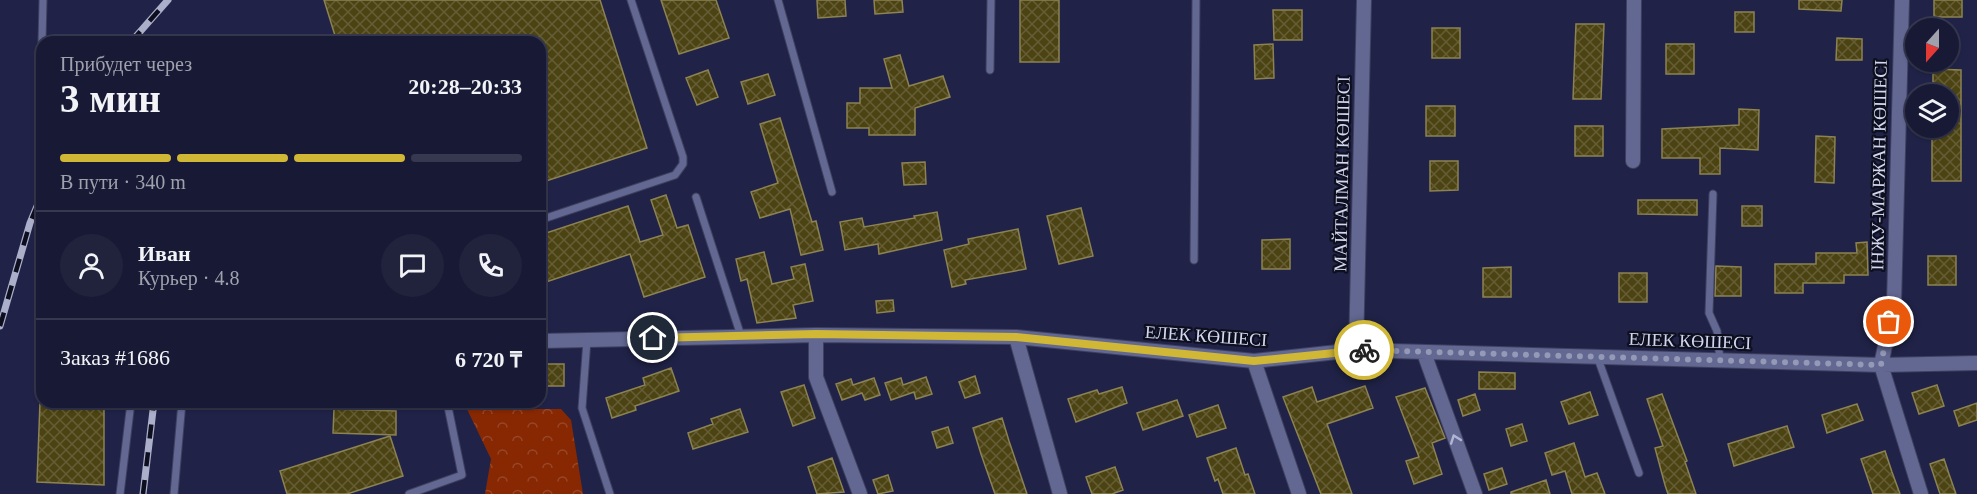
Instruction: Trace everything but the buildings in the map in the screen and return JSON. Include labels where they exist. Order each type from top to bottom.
[{"type":"street","name":"МАЙТАЛМАН КӨШЕСІ","points":[[1356,350],[1364,0]]},
{"type":"street","points":[[1633,161],[1634,0]]},
{"type":"street","name":"ІНЖУ-МАРЖАН КӨШЕСІ","points":[[1881,365],[1894,303],[1902,0]]},
{"type":"street","name":"ЕЛЕК КӨШЕСІ","points":[[546,341],[816,334],[1016,337],[1254,361],[1356,350],[1881,365],[1977,363]]},
{"type":"street","points":[[816,334],[816,377],[860,494]]},
{"type":"street","points":[[1016,337],[1060,494]]},
{"type":"street","points":[[1424,353],[1475,494]]},
{"type":"street","points":[[1254,361],[1299,494]]},
{"type":"street","points":[[1881,365],[1921,494]]},
{"type":"lane","points":[[42,36],[43,0]]},
{"type":"lane","points":[[546,218],[675,175],[683,164],[631,0]]},
{"type":"lane","points":[[778,0],[832,192]]},
{"type":"lane","points":[[990,0],[990,70]]},
{"type":"lane","points":[[1194,260],[1196,0]]},
{"type":"lane","points":[[1713,194],[1709,313],[1717,331],[1720,360]]},
{"type":"lane","points":[[696,197],[741,336]]},
{"type":"lane","points":[[587,340],[582,408],[610,494]]},
{"type":"lane","points":[[1597,356],[1639,473]]},
{"type":"lane","points":[[120,494],[130,408]]},
{"type":"lane","points":[[174,494],[181,408]]},
{"type":"lane","points":[[409,494],[462,475],[448,408]]},
{"type":"green space","points":[[466,408],[561,409],[571,420],[583,494],[485,494],[491,459]]},
{"type":"railway","points":[[136,36],[168,0]]},
{"type":"railway","points":[[0,326],[36,208]]},
{"type":"railway","points":[[143,494],[153,408]]},
{"type":"way so far","points":[[1364,350],[1881,365],[1889,322]]},
{"type":"route","points":[[653,338],[816,334],[1016,337],[1254,361],[1364,350]]}]
